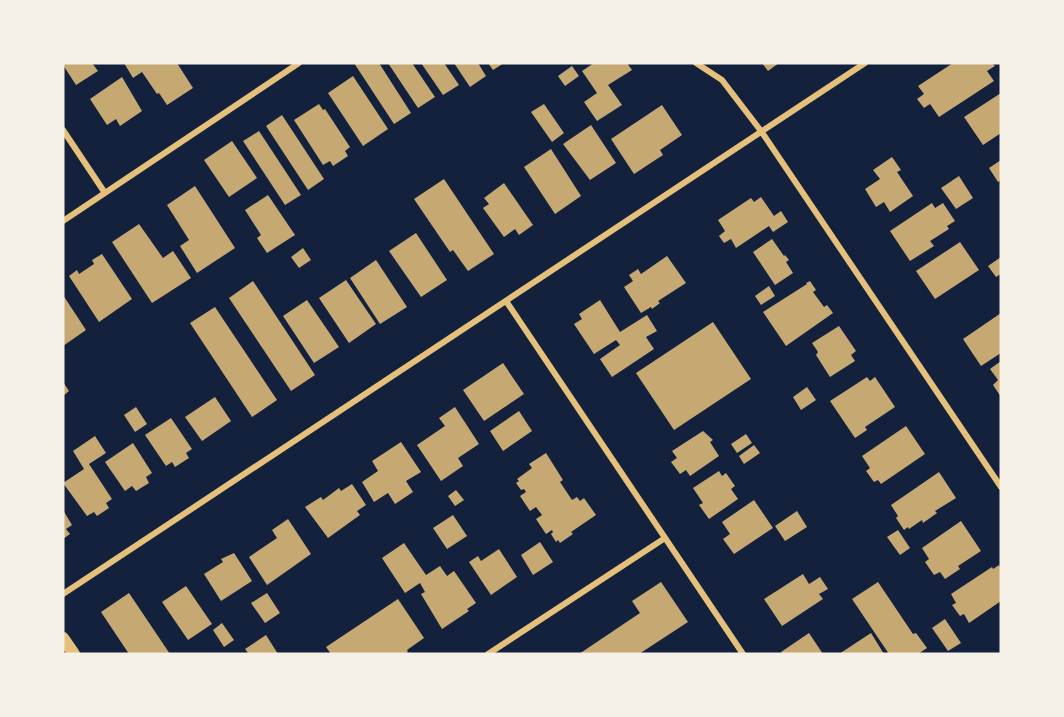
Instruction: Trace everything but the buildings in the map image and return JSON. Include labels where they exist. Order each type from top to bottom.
[{"type":"main road","points":[[63,638],[74,654]]},
{"type":"street","points":[[63,221],[298,63]]},
{"type":"street","points":[[696,63],[722,80],[761,131],[1001,487]]},
{"type":"street","points":[[63,594],[865,63]]},
{"type":"street","points":[[63,130],[105,193]]},
{"type":"street","points":[[506,300],[743,654]]},
{"type":"street","points":[[488,654],[665,538]]}]
